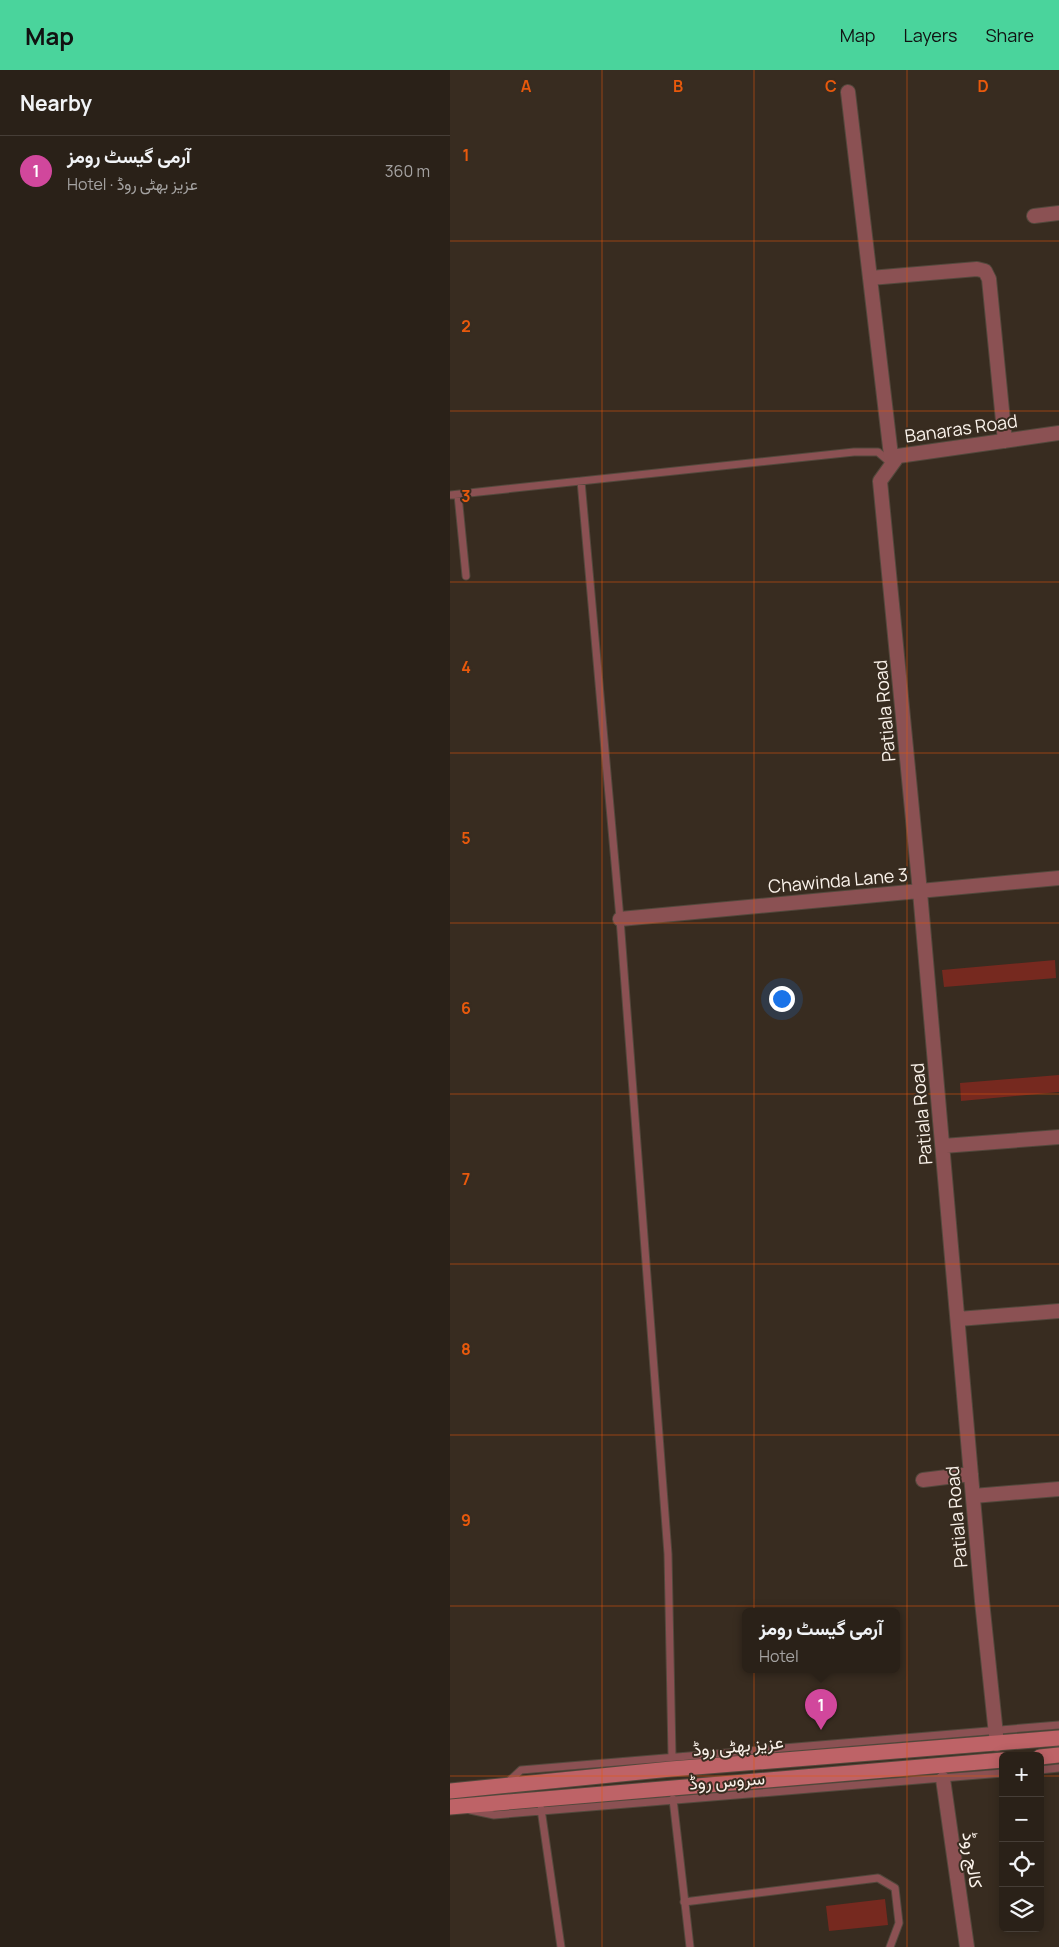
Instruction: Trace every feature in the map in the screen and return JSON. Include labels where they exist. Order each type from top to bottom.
[{"type":"main road","name":"عزیز بھٹی روڈ","points":[[450,1791],[997,1736],[1059,1738]]},
{"type":"main road","points":[[1044,1757],[1059,1755]]},
{"type":"main road","name":"عزیز بھٹی روڈ","points":[[452,1807],[541,1805],[999,1760]]},
{"type":"street","points":[[848,92],[892,464]]},
{"type":"street","points":[[1034,216],[1059,213]]},
{"type":"street","points":[[870,278],[977,269],[985,271],[989,279],[1005,441]]},
{"type":"street","name":"Banaras Road","points":[[880,481],[898,456],[1059,433]]},
{"type":"street","name":"Patiala Road","points":[[880,481],[920,892],[982,1601],[997,1736]]},
{"type":"street","name":"Chawinda Lane 3","points":[[620,919],[1059,878]]},
{"type":"street","points":[[942,1146],[1059,1137]]},
{"type":"street","points":[[958,1319],[1059,1311]]},
{"type":"street","points":[[923,1480],[971,1474]]},
{"type":"street","points":[[973,1496],[1059,1489]]},
{"type":"street","name":"کالج روڈ","points":[[943,1779],[967,1947]]},
{"type":"lane","points":[[466,576],[454,495],[854,452],[878,452],[892,464]]},
{"type":"lane","points":[[581,481],[620,919],[668,1554],[672,1756]]},
{"type":"lane","points":[[506,1785],[521,1770],[672,1756],[997,1736],[1059,1725]]},
{"type":"lane","points":[[1044,1770],[1059,1768]]},
{"type":"lane","name":"سروس روڈ","points":[[541,1805],[673,1799],[999,1773]]},
{"type":"lane","points":[[673,1799],[690,1947]]},
{"type":"lane","points":[[541,1805],[561,1947]]},
{"type":"lane","points":[[684,1902],[878,1878],[895,1888],[899,1923],[890,1947]]},
{"type":"building","points":[[1055,960],[1056,978],[944,987],[942,970]]},
{"type":"building","points":[[1059,1075],[1059,1092],[961,1101],[960,1083]]},
{"type":"building","points":[[885,1899],[888,1925],[829,1931],[826,1906]]},
{"type":"place","name":"آرمی گیسٹ رومز","points":[[821,1730]]}]
